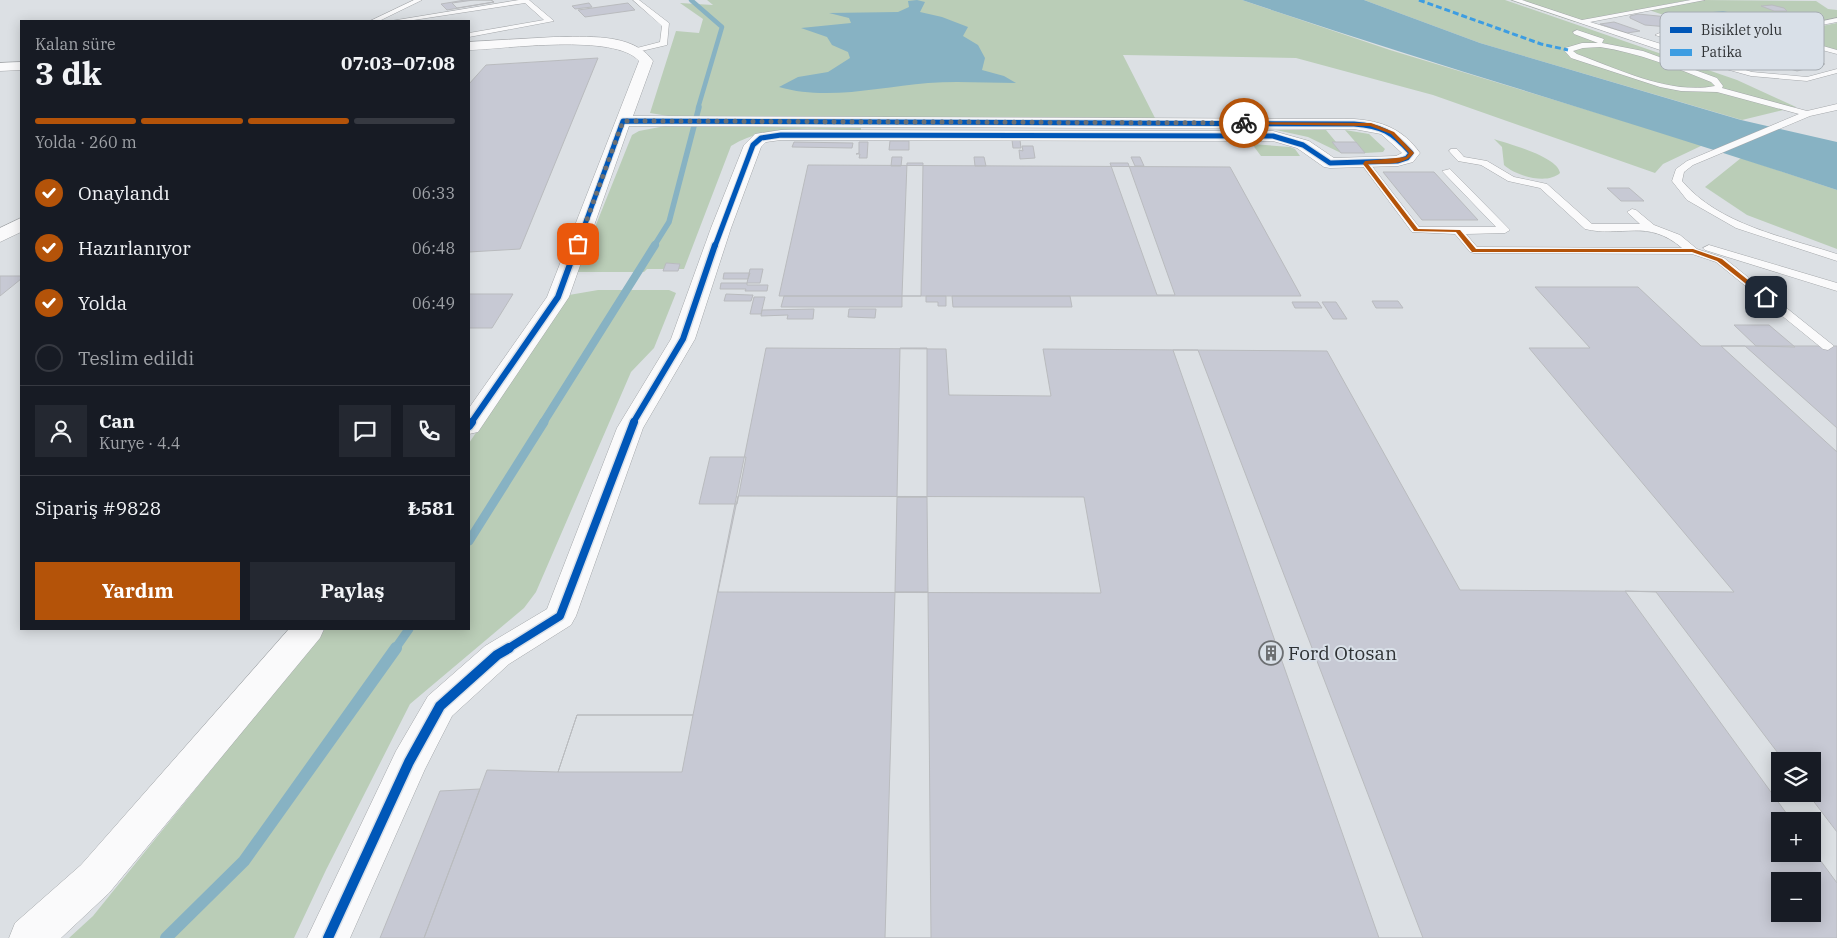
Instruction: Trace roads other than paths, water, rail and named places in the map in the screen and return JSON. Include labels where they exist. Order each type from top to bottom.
[{"type":"street","points":[[470,46],[554,42],[603,44],[636,50],[646,61],[558,297],[470,425]]},
{"type":"street","points":[[0,67],[20,66]]},
{"type":"street","points":[[328,938],[409,762],[440,706],[497,655],[560,616],[630,428],[683,339],[752,145],[761,138],[781,135],[1273,136],[1296,141],[1313,148],[1330,163],[1398,161],[1408,158],[1411,153],[1392,133],[1371,125],[1354,124],[623,121]]},
{"type":"street","points":[[0,236],[20,225]]},
{"type":"street","points":[[30,938],[95,879],[307,630]]},
{"type":"lane","points":[[376,20],[419,0]]},
{"type":"lane","points":[[401,20],[529,0],[550,21],[470,34]]},
{"type":"lane","points":[[1515,0],[1660,47]]},
{"type":"lane","points":[[1582,22],[1702,0]]},
{"type":"lane","points":[[636,1],[666,25],[664,43],[636,50]]},
{"type":"lane","points":[[445,20],[522,8],[532,17],[470,28]]},
{"type":"lane","points":[[1824,22],[1837,20]]},
{"type":"lane","points":[[1577,32],[1660,61]]},
{"type":"lane","points":[[1636,39],[1659,35]]},
{"type":"lane","points":[[1617,46],[1588,44],[1574,46],[1568,50],[1574,56],[1671,87],[1702,91],[1717,89],[1807,114]]},
{"type":"lane","points":[[1824,48],[1837,52]]},
{"type":"lane","points":[[1685,70],[1714,80],[1719,86],[1717,89]]},
{"type":"lane","points":[[1734,70],[1778,78],[1807,78],[1837,71]]},
{"type":"lane","points":[[1837,106],[1807,114],[1690,163],[1679,171],[1677,181],[1691,198],[1726,218],[1811,259],[1837,268]]},
{"type":"lane","points":[[1454,151],[1461,159],[1484,163],[1511,180],[1543,186],[1589,227],[1650,227]]},
{"type":"lane","points":[[1365,163],[1416,230],[1505,230],[1447,171]]},
{"type":"lane","points":[[1632,212],[1650,227],[1676,237],[1693,250],[1720,260],[1828,346]]},
{"type":"lane","points":[[1646,212],[1698,245],[1837,287]]},
{"type":"lane","points":[[1458,231],[1474,250],[1693,250]]},
{"type":"lane","points":[[1768,237],[1837,258]]},
{"type":"water","points":[[917,0],[925,2],[920,12],[942,17],[968,27],[963,36],[978,45],[985,58],[982,70],[1004,76],[1016,83],[928,83],[834,93],[797,91],[779,87],[798,77],[828,72],[850,58],[848,52],[832,45],[827,37],[801,28],[851,23],[849,18],[829,13],[898,12],[909,7],[908,1]]},
{"type":"water","points":[[1242,0],[1364,0],[1480,43],[1741,120],[1837,142],[1837,190],[1391,49]]},
{"type":"waterway","points":[[691,0],[722,27],[698,108]]},
{"type":"waterway","points":[[654,246],[669,222],[699,107]]},
{"type":"waterway","points":[[543,423],[655,245]]},
{"type":"waterway","points":[[470,539],[544,422]]},
{"type":"waterway","points":[[395,649],[408,630]]},
{"type":"waterway","points":[[166,938],[244,861],[396,648]]},
{"type":"place","name":"Ford Otosan","points":[[1271,653]]}]
